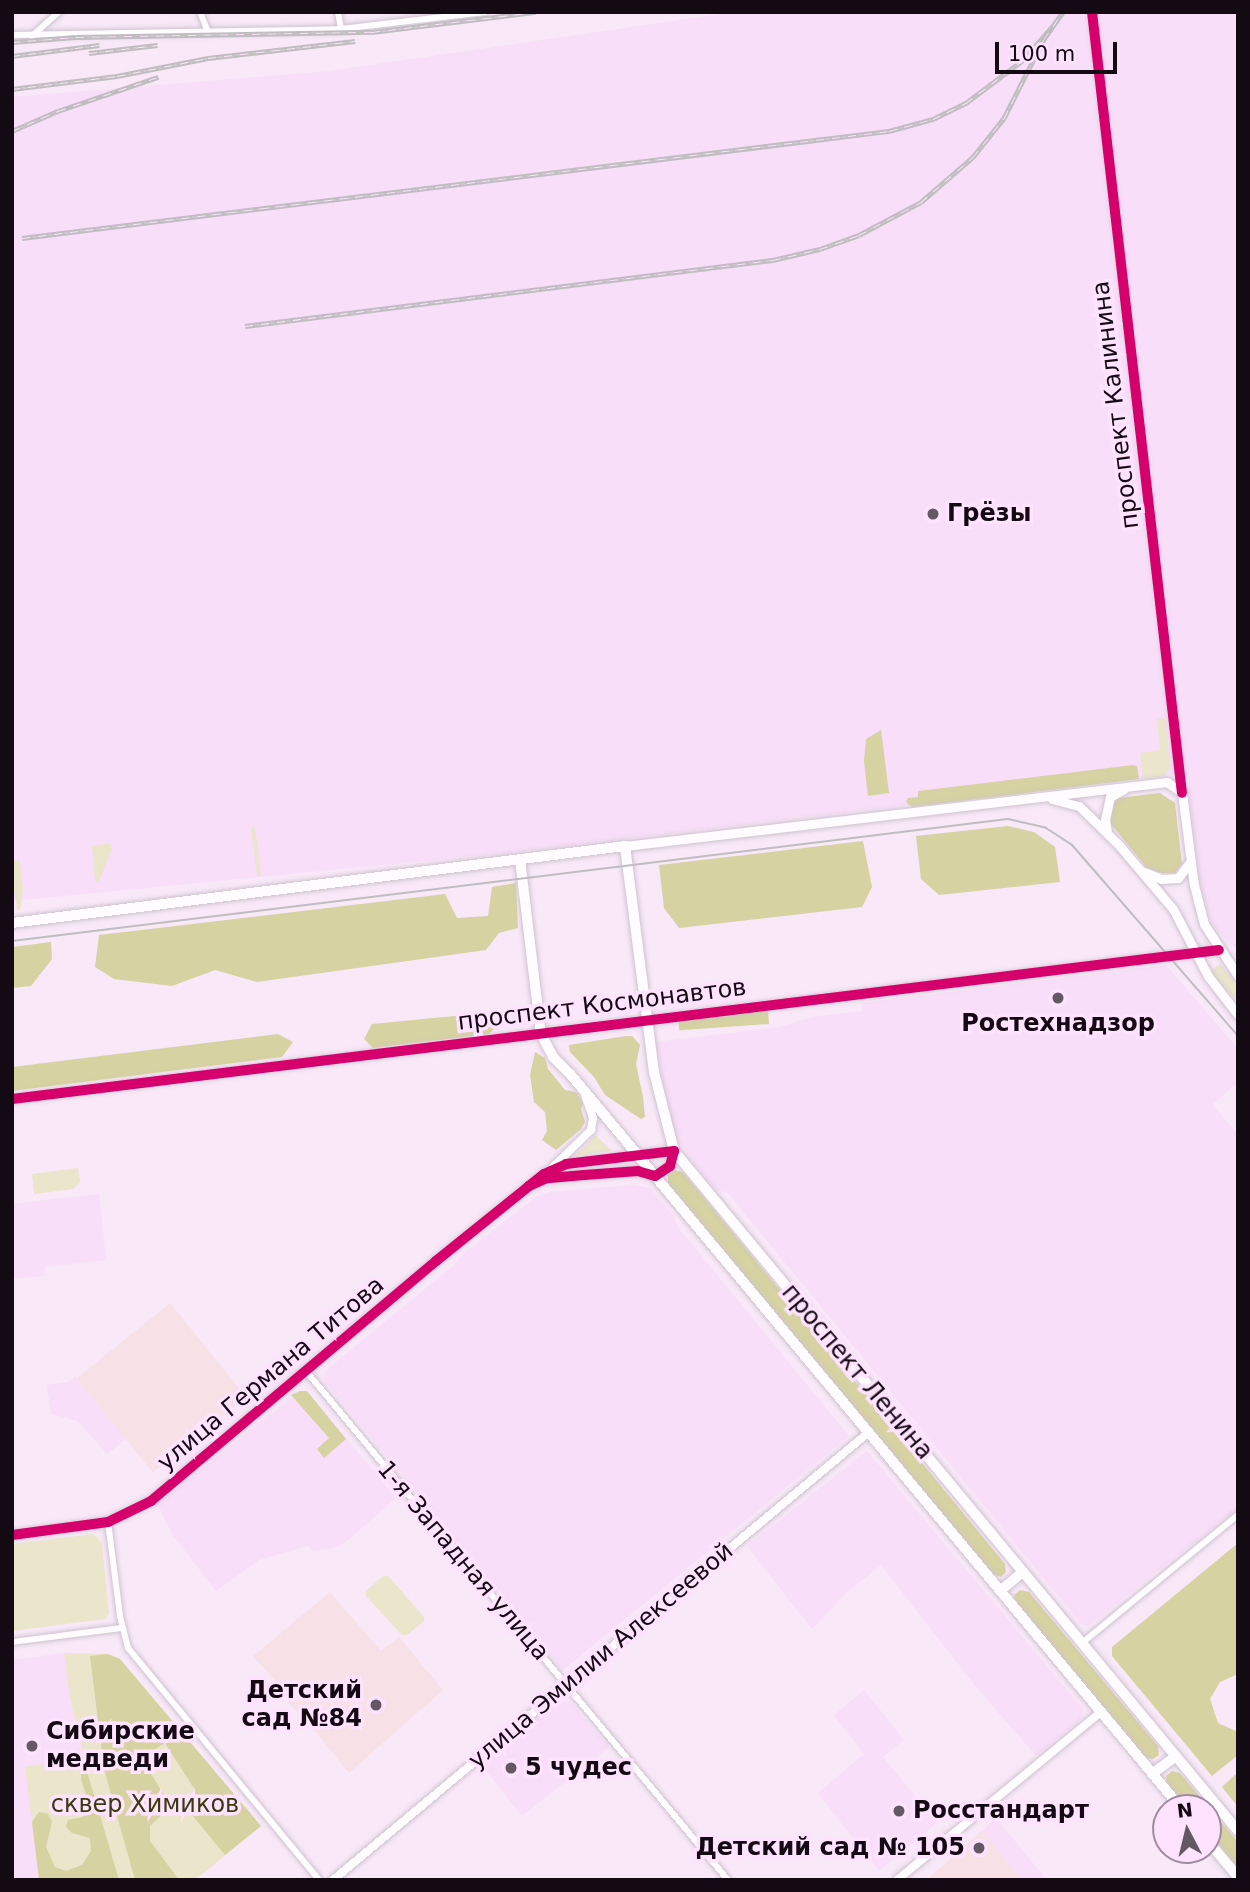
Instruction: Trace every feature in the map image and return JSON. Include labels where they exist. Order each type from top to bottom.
[{"type":"main road","points":[[12,923],[1129,786],[1167,782],[1182,793]]},
{"type":"main road","points":[[1107,832],[1105,820],[1110,797],[1129,786]]},
{"type":"main road","name":"проспект Калинина","points":[[1182,793],[1198,906],[1219,950],[1238,976]]},
{"type":"main road","points":[[1026,798],[1062,800],[1079,806],[1107,832],[1181,920],[1196,953],[1238,1016]]},
{"type":"main road","name":"проспект Ленина","points":[[625,846],[661,1105],[674,1151],[1238,1831]]},
{"type":"main road","name":"проспект Ленина","points":[[520,859],[541,1034],[553,1057],[583,1089],[1169,1794]]},
{"type":"main road","points":[[1140,869],[1152,877],[1170,880],[1184,873],[1191,861]]},
{"type":"main road","points":[[1000,1591],[1023,1572]]},
{"type":"main road","points":[[1152,1774],[1176,1756]]},
{"type":"main road","points":[[1222,1858],[1238,1877]]},
{"type":"street","points":[[32,36],[59,12]]},
{"type":"street","points":[[200,12],[208,32]]},
{"type":"street","points":[[338,12],[341,29]]},
{"type":"street","points":[[12,35],[341,29],[485,12]]},
{"type":"street","name":"проспект Калинина","points":[[1092,12],[1182,793]]},
{"type":"street","name":"проспект Космонавтов","points":[[12,1099],[1219,950]]},
{"type":"street","points":[[544,1174],[591,1130],[593,1118],[583,1089]]},
{"type":"street","points":[[529,1186],[547,1178],[625,1172],[646,1172],[655,1176],[670,1166],[674,1151],[566,1164],[544,1174]]},
{"type":"street","name":"улица Германа Титова","points":[[12,1535],[107,1522],[151,1502],[544,1174]]},
{"type":"street","name":"1-я Западная улица","points":[[306,1371],[728,1880]]},
{"type":"street","name":"улица Эмилии Алексеевой","points":[[333,1880],[869,1432]]},
{"type":"street","points":[[1082,1643],[1238,1515]]},
{"type":"street","points":[[107,1522],[122,1628],[135,1659],[319,1880]]},
{"type":"street","points":[[12,1642],[122,1628]]},
{"type":"street","points":[[897,1880],[1101,1712]]},
{"type":"shaded area","points":[[734,12],[1238,12],[1238,951],[1213,926],[1199,882],[1187,772],[506,853],[12,901],[12,97],[329,71]]},
{"type":"shaded area","points":[[1166,965],[1238,1049],[1238,1082],[1212,1105],[1238,1134],[1238,1508],[1088,1626],[1081,1624],[727,1192],[716,1190],[693,1162],[678,1139],[670,1117],[655,1042],[780,1027],[812,1017],[862,1011],[862,1003]]},
{"type":"shaded area","points":[[634,1185],[650,1188],[674,1216],[677,1226],[849,1436],[563,1670],[324,1380],[325,1371],[453,1266],[465,1252],[536,1197],[549,1192]]},
{"type":"shaded area","points":[[99,1194],[106,1260],[45,1267],[44,1276],[12,1279],[12,1204]]},
{"type":"shaded area","points":[[170,1303],[246,1397],[153,1473],[77,1379]]},
{"type":"shaded area","points":[[75,1377],[126,1439],[107,1454],[78,1421],[51,1414],[47,1385],[69,1382]]},
{"type":"shaded area","points":[[300,1391],[306,1391],[312,1397],[396,1498],[347,1541],[334,1548],[313,1551],[308,1546],[259,1560],[216,1591],[173,1535],[157,1504]]},
{"type":"shaded area","points":[[867,1451],[1083,1709],[1083,1717],[1036,1756],[973,1683],[881,1565],[845,1594],[812,1629],[747,1546]]},
{"type":"shaded area","points":[[330,1592],[381,1651],[399,1637],[443,1690],[349,1773],[307,1721],[286,1701],[289,1696],[253,1656]]},
{"type":"shaded area","points":[[64,1653],[70,1698],[85,1761],[25,1766],[39,1880],[12,1880],[12,1660]]},
{"type":"shaded area","points":[[864,1690],[904,1740],[883,1757],[937,1823],[879,1871],[818,1793],[864,1754],[834,1715]]},
{"type":"shaded area","points":[[559,1701],[570,1702],[609,1747],[522,1816],[481,1764]]},
{"type":"shaded area","points":[[996,1818],[1047,1880],[1022,1880],[982,1831]]},
{"type":"shaded area","name":"Детский сад № 105","points":[[982,1831],[1022,1880],[926,1880]]},
{"type":"green space","points":[[1165,718],[1170,767],[1164,776],[1143,779],[1140,753],[1160,750],[1157,719]]},
{"type":"green space","points":[[881,730],[889,793],[868,796],[864,761],[866,739]]},
{"type":"green space","points":[[1137,766],[1139,779],[912,807],[906,802],[908,798],[918,797],[918,791]]},
{"type":"green space","points":[[1160,793],[1175,803],[1182,864],[1175,873],[1162,873],[1147,868],[1110,823],[1112,805],[1118,798]]},
{"type":"green space","points":[[1008,826],[1034,832],[1055,847],[1060,882],[939,895],[921,879],[916,836]]},
{"type":"green space","points":[[251,827],[255,827],[261,876],[257,876]]},
{"type":"green space","points":[[863,841],[872,887],[862,907],[679,928],[664,908],[659,865]]},
{"type":"green space","points":[[110,843],[112,849],[99,881],[95,881],[92,846]]},
{"type":"green space","points":[[20,860],[23,890],[20,911],[17,909],[12,862]]},
{"type":"green space","points":[[516,883],[518,928],[499,933],[486,950],[257,982],[215,970],[172,986],[114,979],[95,967],[99,935],[445,894],[457,918],[488,916],[492,887]]},
{"type":"green space","points":[[51,942],[52,959],[31,986],[12,988],[12,947]]},
{"type":"green space","points":[[1220,964],[1238,986],[1238,1002],[1210,972]]},
{"type":"green space","points":[[768,1010],[769,1024],[679,1030],[678,1016]]},
{"type":"green space","points":[[486,1013],[498,1025],[489,1034],[373,1048],[364,1039],[372,1024]]},
{"type":"green space","points":[[278,1034],[293,1042],[282,1057],[12,1091],[12,1067]]},
{"type":"green space","points":[[632,1036],[640,1045],[636,1064],[645,1117],[641,1119],[605,1095],[594,1077],[570,1052],[569,1045]]},
{"type":"green space","points":[[535,1052],[545,1058],[548,1069],[565,1090],[576,1092],[583,1103],[581,1109],[585,1122],[581,1129],[556,1150],[542,1140],[547,1131],[545,1112],[534,1102],[530,1075]]},
{"type":"green space","points":[[595,1134],[611,1151],[574,1156],[587,1145]]},
{"type":"green space","points":[[78,1168],[80,1182],[73,1189],[34,1194],[32,1174]]},
{"type":"green space","points":[[674,1170],[683,1172],[1005,1564],[1006,1572],[1001,1577],[993,1574],[668,1183],[668,1175]]},
{"type":"green space","points":[[307,1391],[346,1439],[324,1458],[317,1449],[329,1438],[291,1395]]},
{"type":"green space","points":[[94,1534],[102,1543],[109,1614],[105,1619],[12,1631],[12,1544]]},
{"type":"green space","points":[[1238,1543],[1238,1674],[1220,1682],[1210,1699],[1218,1723],[1238,1732],[1238,1755],[1212,1776],[1112,1656],[1112,1647]]},
{"type":"green space","points":[[383,1576],[388,1576],[424,1617],[424,1621],[407,1635],[402,1635],[366,1596],[366,1591]]},
{"type":"green space","points":[[1020,1590],[1029,1592],[1158,1746],[1159,1755],[1153,1759],[1146,1758],[1016,1603],[1014,1595]]},
{"type":"green space","name":"сквер Химиков","points":[[64,1653],[108,1654],[120,1659],[261,1826],[195,1880],[39,1880],[25,1766],[85,1761],[70,1698]]},
{"type":"green space","points":[[108,1654],[120,1659],[261,1826],[225,1855],[188,1810],[195,1790],[165,1743],[141,1758],[171,1806],[150,1826],[150,1841],[179,1880],[135,1880],[104,1769],[90,1656]]},
{"type":"green space","points":[[85,1765],[119,1880],[39,1880],[32,1822],[39,1812],[48,1814],[52,1822],[46,1847],[55,1867],[66,1871],[82,1865],[91,1851],[90,1838],[72,1833],[66,1827],[68,1820],[83,1817],[90,1807],[81,1779],[81,1766]]},
{"type":"green space","points":[[1172,1771],[1180,1773],[1198,1794],[1176,1794],[1167,1784],[1166,1776]]},
{"type":"green space","points":[[1238,1772],[1238,1807],[1222,1787]]},
{"type":"green space","points":[[1222,1823],[1238,1842],[1238,1868],[1222,1849]]},
{"type":"tram line","points":[[12,941],[1008,819],[1046,828],[1072,845],[1238,1036]]},
{"type":"railway","points":[[12,42],[76,37],[372,32],[536,12]]},
{"type":"railway","points":[[245,326],[773,260],[820,249],[859,235],[921,202],[973,157],[1004,118],[1044,39],[1063,12]]},
{"type":"railway","points":[[22,238],[889,131],[933,119],[966,103],[1023,60],[1053,26]]},
{"type":"railway","points":[[12,89],[117,76],[208,58],[355,41]]},
{"type":"railway","points":[[12,56],[99,45]]},
{"type":"railway","points":[[89,53],[158,45]]},
{"type":"railway","points":[[12,131],[58,111],[158,77]]},
{"type":"cycle path","points":[[1092,12],[1182,793]]},
{"type":"cycle path","points":[[12,1099],[1219,950]]},
{"type":"cycle path","points":[[12,1535],[108,1522],[151,1501],[436,1261],[529,1186],[544,1174],[566,1164],[674,1151],[670,1166],[655,1176],[638,1171],[584,1175],[547,1178],[529,1186]]},
{"type":"place","name":"Грёзы","points":[[933,514]]},
{"type":"place","name":"Ростехнадзор","points":[[1058,998]]},
{"type":"place","name":"Детский сад №84","points":[[376,1705]]},
{"type":"place","name":"Сибирские медведи","points":[[32,1746]]},
{"type":"place","name":"5 чудес","points":[[511,1768]]},
{"type":"place","name":"Росстандарт","points":[[899,1811]]},
{"type":"place","name":"Детский сад № 105","points":[[979,1848]]}]
